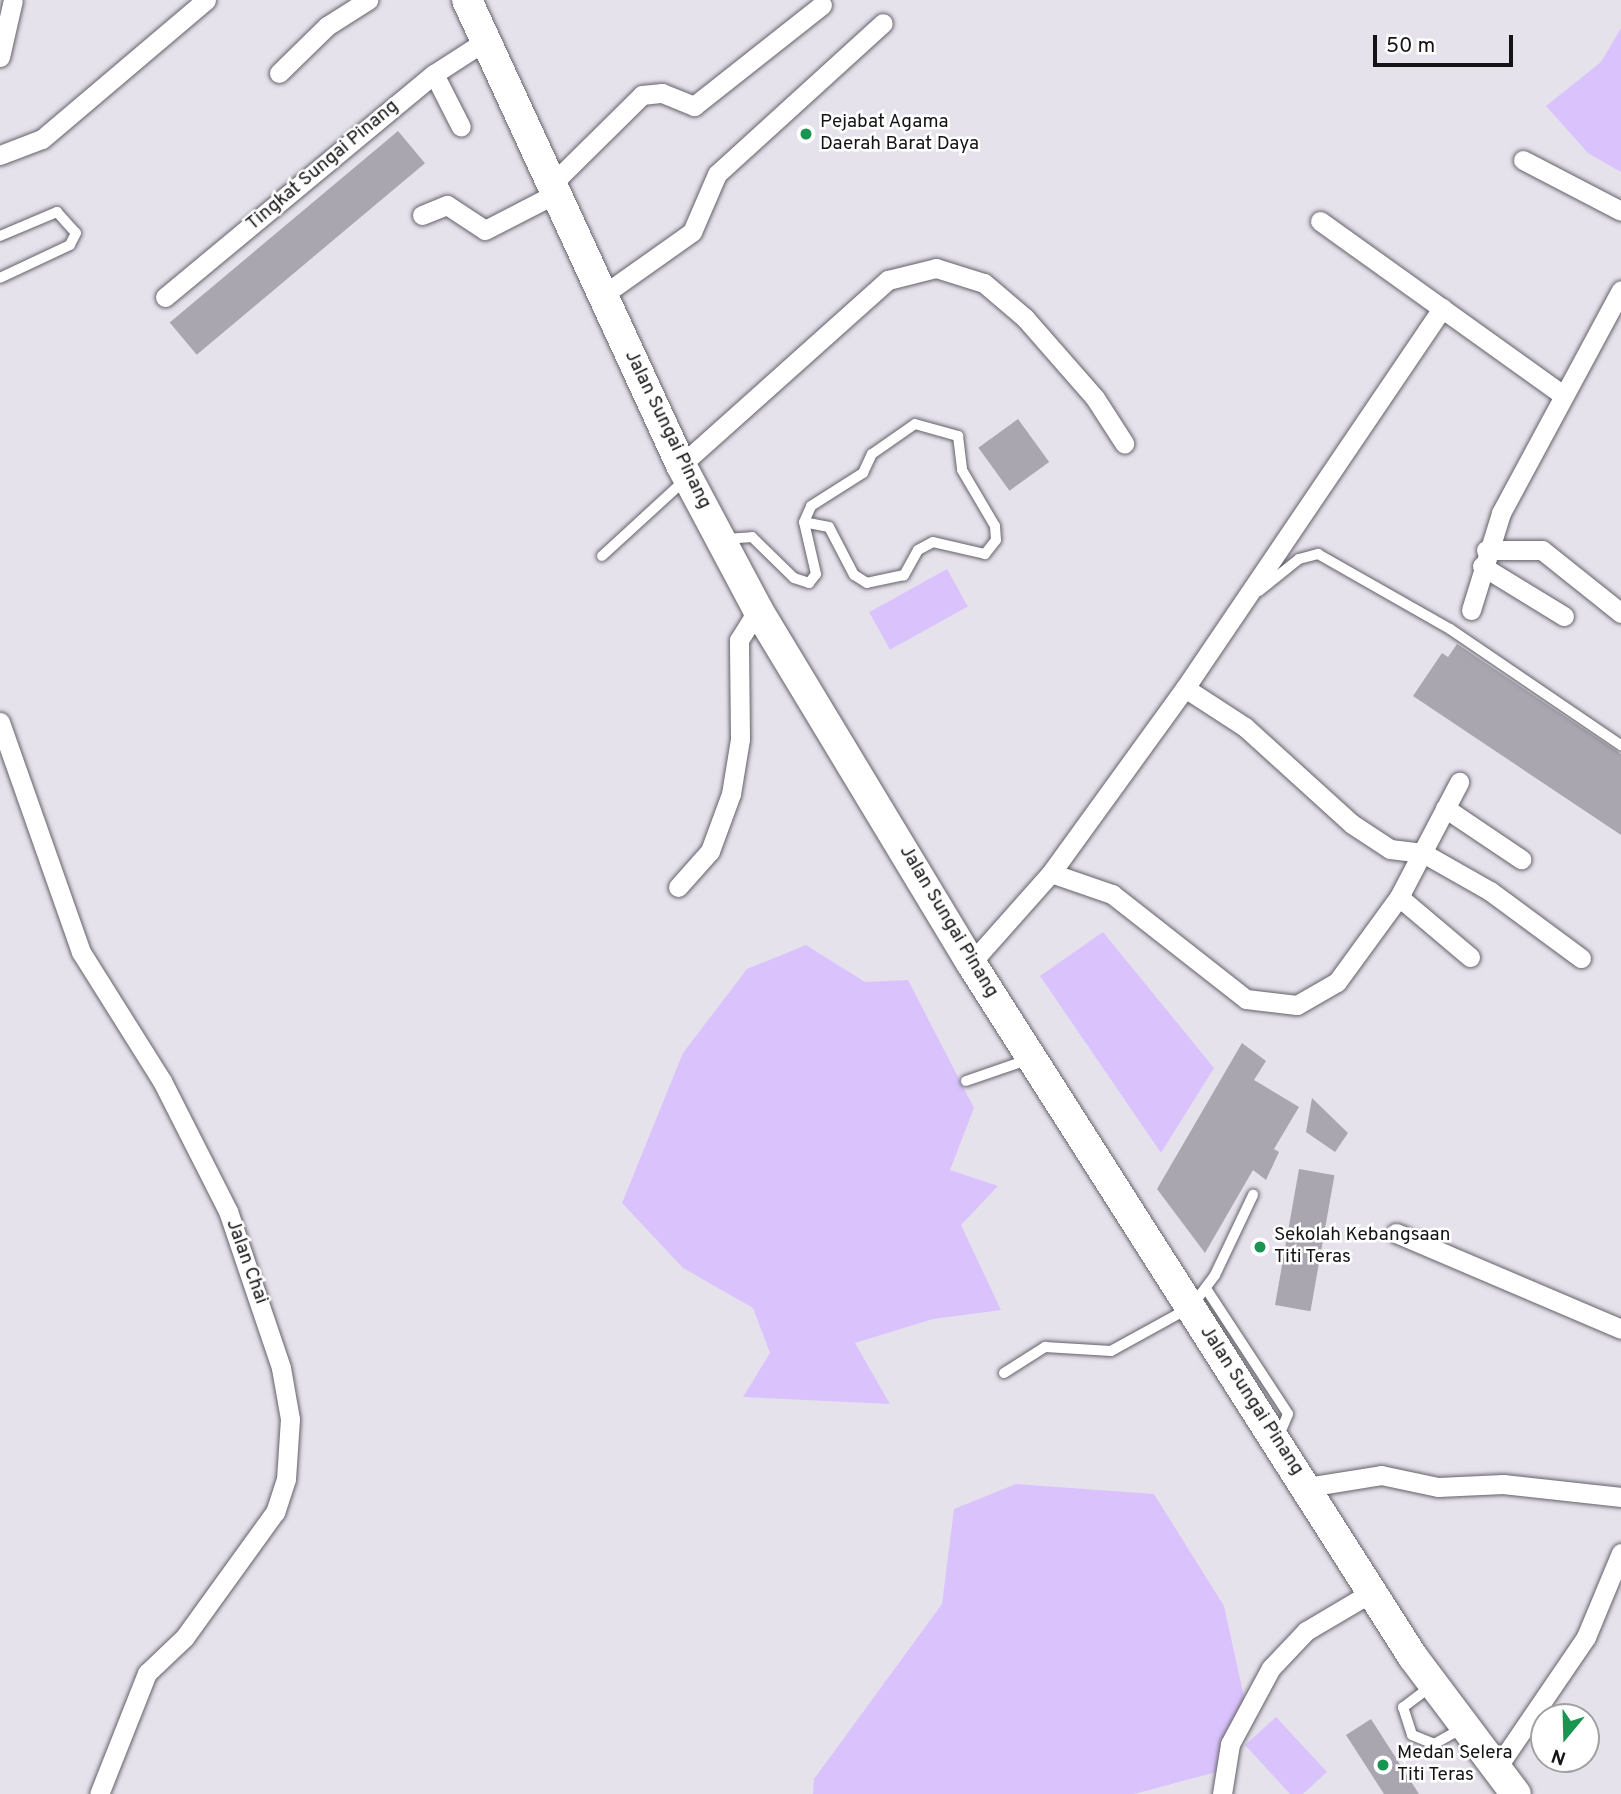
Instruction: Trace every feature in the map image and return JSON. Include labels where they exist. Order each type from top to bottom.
[{"type":"main road","name":"Jalan Sungai Pinang","points":[[467,0],[685,471],[758,610],[971,963],[1199,1299],[1276,1440],[1432,1686],[1494,1772],[1516,1794]]},
{"type":"street","points":[[0,57],[13,0]]},
{"type":"street","points":[[0,155],[42,139],[206,0]]},
{"type":"street","points":[[279,73],[327,26],[368,0]]},
{"type":"street","points":[[422,215],[447,205],[485,230],[553,189],[642,95],[662,93],[694,106],[822,5]]},
{"type":"street","points":[[603,295],[692,232],[717,174],[883,23]]},
{"type":"street","name":"Tingkat Sungai Pinang","points":[[165,297],[434,74],[485,41]]},
{"type":"street","points":[[434,74],[461,127]]},
{"type":"street","points":[[1523,160],[1621,211]]},
{"type":"street","points":[[1320,221],[1562,394]]},
{"type":"street","points":[[685,471],[888,279],[936,268],[984,283],[1025,318],[1095,398],[1124,443]]},
{"type":"street","points":[[1471,610],[1484,558],[1562,394],[1621,290]]},
{"type":"street","points":[[971,963],[1051,873],[1185,688],[1231,612],[1442,308]]},
{"type":"street","points":[[1484,558],[1542,550],[1621,613]]},
{"type":"street","points":[[1484,558],[1564,616]]},
{"type":"street","points":[[678,887],[709,851],[727,807],[740,739],[739,640],[758,610]]},
{"type":"street","points":[[1185,688],[1245,727],[1352,824],[1390,849],[1423,853],[1490,891],[1581,958]]},
{"type":"street","name":"Jalan Chai","points":[[0,722],[81,952],[162,1081],[228,1211],[281,1368],[290,1419],[286,1479],[275,1512],[185,1637],[147,1673],[99,1794]]},
{"type":"street","points":[[1051,873],[1112,894],[1222,982],[1264,1006],[1297,1004],[1337,982],[1399,897],[1459,782]]},
{"type":"street","points":[[1445,808],[1521,859]]},
{"type":"street","points":[[1399,897],[1470,957]]},
{"type":"street","points":[[1396,1233],[1621,1329]]},
{"type":"street","points":[[1307,1487],[1381,1475],[1438,1487],[1503,1484],[1621,1497]]},
{"type":"street","points":[[1494,1772],[1586,1637],[1621,1553]]},
{"type":"street","points":[[1222,1794],[1230,1744],[1271,1668],[1306,1631],[1372,1592]]},
{"type":"lane","points":[[0,236],[57,212],[76,233],[70,245],[0,278]]},
{"type":"lane","points":[[720,540],[752,537],[769,546],[794,578],[809,583],[816,574],[804,522],[811,506],[863,473],[896,433],[915,424],[934,425],[958,436],[962,471],[995,527],[996,540],[985,554],[933,542],[918,550],[904,575],[867,583],[854,575],[829,527],[804,522]]},
{"type":"lane","points":[[602,556],[685,471]]},
{"type":"lane","points":[[1231,612],[1299,559],[1318,555],[1450,629],[1621,745]]},
{"type":"lane","points":[[965,1081],[1034,1058]]},
{"type":"lane","points":[[1004,1373],[1045,1347],[1111,1351],[1199,1299],[1253,1195]]},
{"type":"lane","points":[[1432,1686],[1403,1707],[1412,1735],[1434,1744],[1461,1729]]},
{"type":"shaded area","points":[[1621,28],[1621,172],[1588,153],[1546,106],[1601,62]]},
{"type":"shaded area","points":[[947,569],[968,607],[890,650],[869,612]]},
{"type":"shaded area","points":[[1103,932],[1214,1068],[1161,1153],[1040,976]]},
{"type":"shaded area","points":[[806,945],[865,982],[908,980],[974,1108],[950,1170],[998,1186],[961,1225],[1001,1310],[933,1319],[855,1343],[890,1404],[743,1397],[770,1353],[753,1308],[683,1268],[622,1203],[683,1053],[747,969]]},
{"type":"shaded area","points":[[1016,1484],[1154,1494],[1224,1606],[1246,1706],[1224,1770],[1134,1794],[813,1794],[814,1779],[942,1604],[954,1509]]},
{"type":"shaded area","points":[[1276,1717],[1327,1772],[1303,1794],[1290,1794],[1245,1745]]},
{"type":"building","points":[[398,131],[425,163],[197,355],[170,323]]},
{"type":"building","points":[[1018,419],[1049,462],[1010,491],[978,448]]},
{"type":"building","points":[[1457,644],[1621,754],[1621,835],[1413,696],[1442,653],[1448,657]]},
{"type":"building","name":"Sekolah Kebangsaan Titi Teras","points":[[1242,1043],[1266,1061],[1254,1080],[1299,1107],[1274,1149],[1279,1152],[1266,1180],[1253,1170],[1205,1253],[1157,1189]]},
{"type":"building","points":[[1312,1098],[1348,1133],[1335,1152],[1306,1132]]},
{"type":"building","name":"Sekolah Kebangsaan Titi Teras","points":[[1299,1169],[1334,1175],[1310,1311],[1275,1305]]},
{"type":"building","name":"Medan Selera Titi Teras","points":[[1371,1719],[1419,1794],[1384,1794],[1346,1735]]},
{"type":"place","name":"Pejabat Agama Daerah Barat Daya","points":[[806,134]]},
{"type":"place","name":"Sekolah Kebangsaan Titi Teras","points":[[1260,1247]]},
{"type":"place","name":"Medan Selera Titi Teras","points":[[1383,1765]]}]
